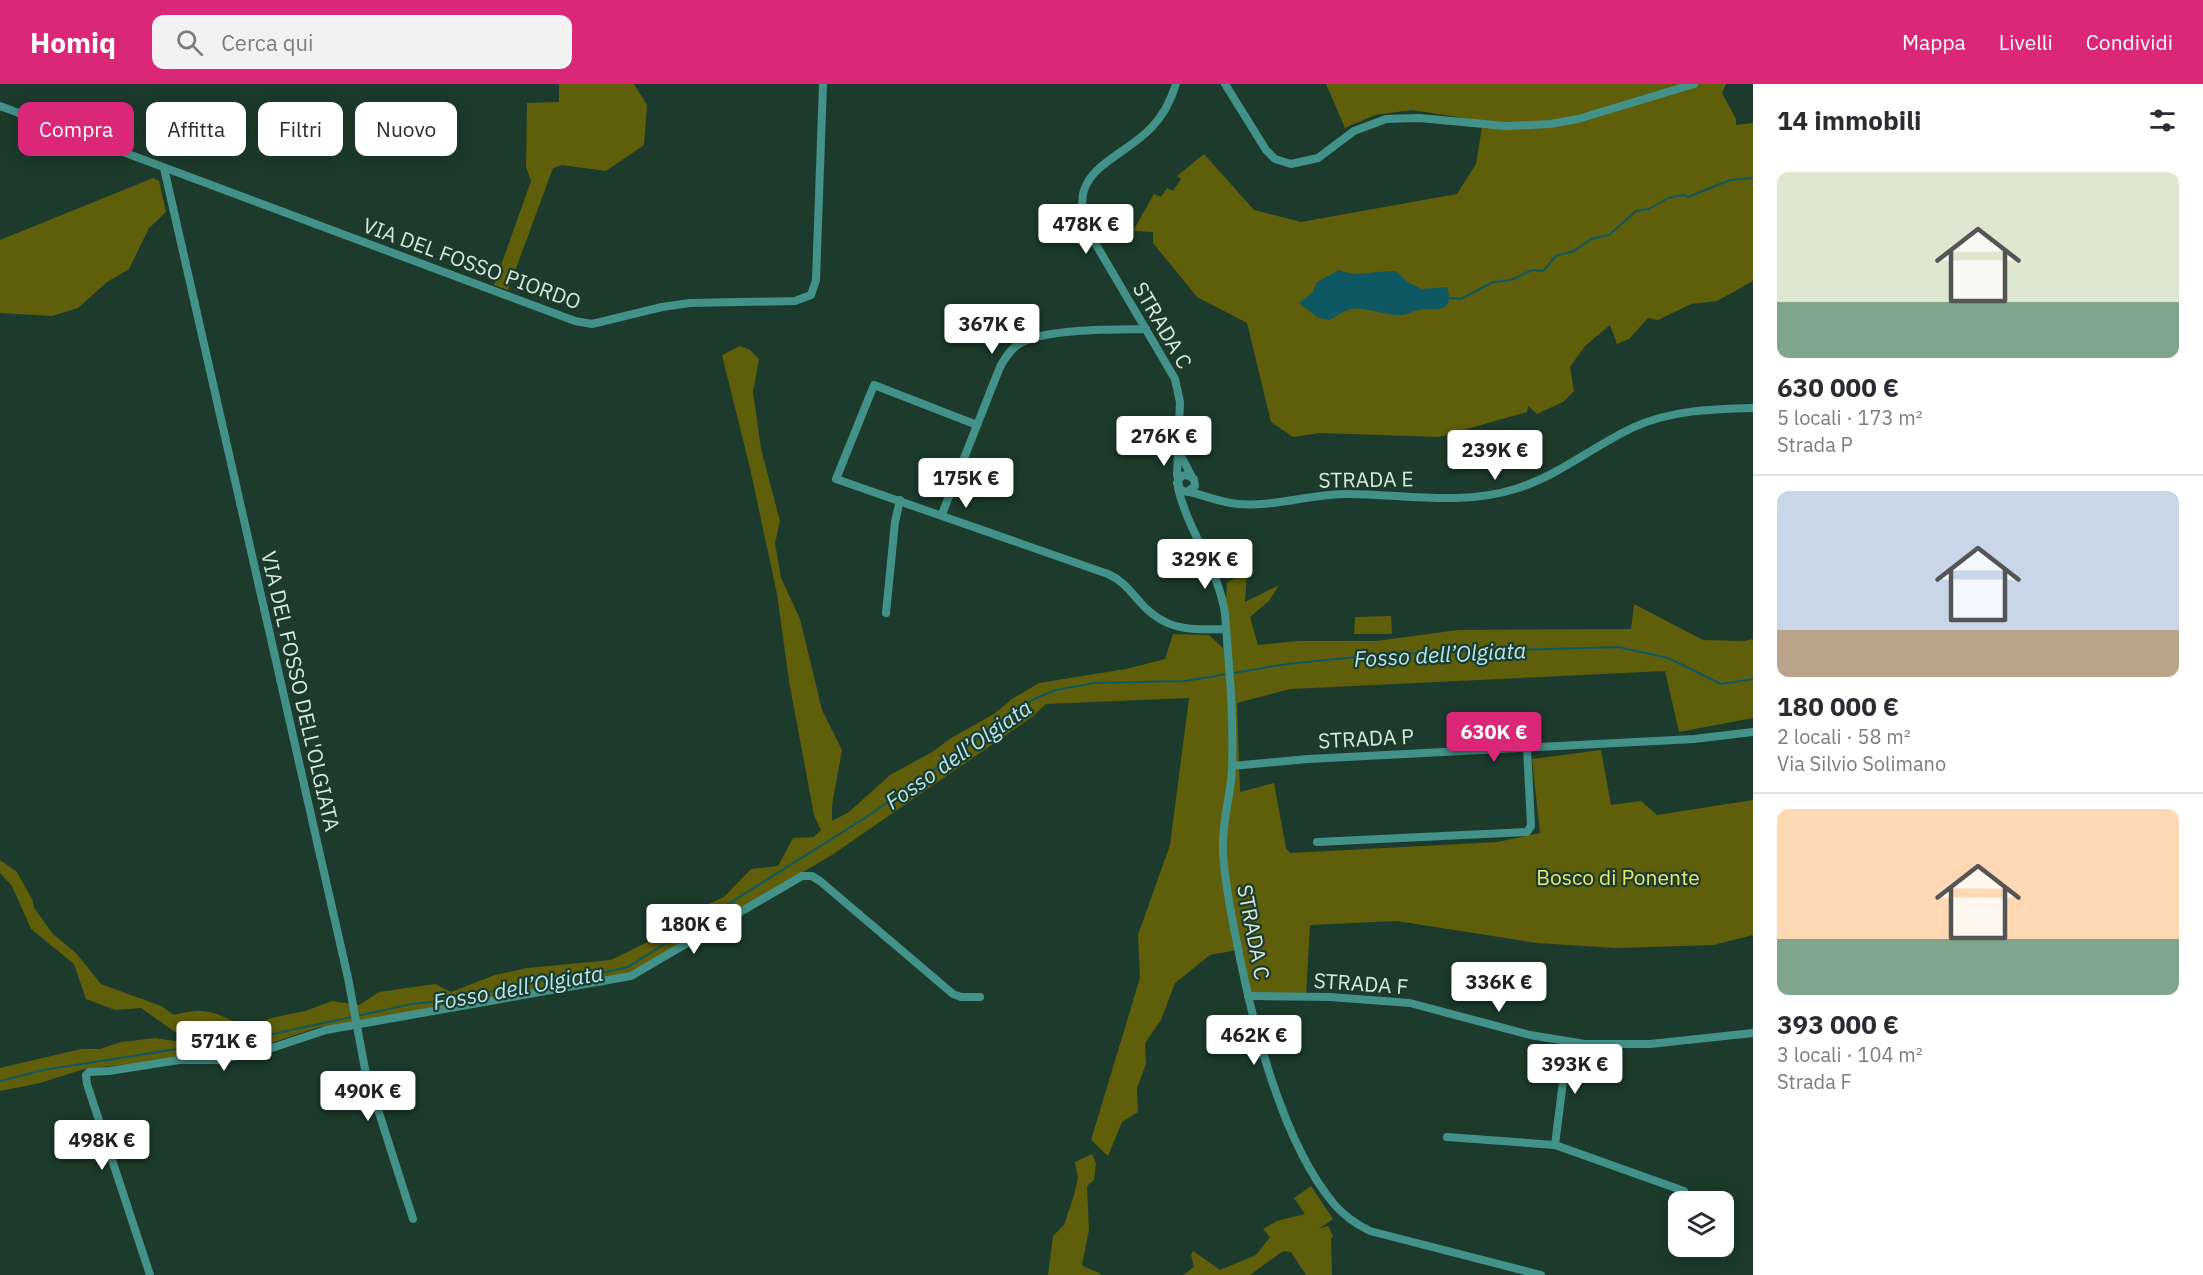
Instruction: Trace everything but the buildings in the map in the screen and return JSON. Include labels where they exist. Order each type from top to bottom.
[{"type":"street","name":"VIA DEL FOSSO PIORDO","points":[[0,106],[580,323],[592,324],[662,307],[690,303],[800,300],[811,296],[815,285],[823,84]]},
{"type":"street","name":"STRADA C","points":[[1176,84],[1165,109],[1152,127],[1094,171],[1083,201],[1083,217],[1089,232],[1168,365],[1178,389],[1180,405],[1178,485],[1184,507],[1220,591],[1224,607],[1232,766],[1223,826],[1223,852],[1232,917],[1248,996],[1275,1086],[1296,1140],[1316,1179],[1340,1210],[1358,1225],[1382,1236],[1541,1275]]},
{"type":"street","points":[[1225,84],[1266,150],[1275,159],[1292,164],[1318,158],[1354,131],[1386,119],[1419,118],[1513,126],[1550,124],[1578,119],[1694,84]]},
{"type":"street","name":"VIA DEL FOSSO DELL'OLGIATA","points":[[164,168],[348,978],[365,1070],[413,1219]]},
{"type":"street","points":[[942,514],[1004,361],[1020,343],[1036,337],[1061,334],[1146,329]]},
{"type":"street","points":[[976,426],[874,385],[836,478],[1112,576],[1122,582],[1162,623],[1185,628],[1226,629]]},
{"type":"street","name":"STRADA E","points":[[1178,485],[1188,492],[1231,503],[1258,504],[1330,494],[1454,497],[1493,495],[1547,477],[1618,436],[1650,421],[1694,411],[1753,408]]},
{"type":"street","name":"STRADA C","points":[[1178,450],[1193,478]]},
{"type":"street","points":[[1178,485],[1184,475],[1193,478],[1205,492],[1215,498]]},
{"type":"street","points":[[1184,507],[1188,492],[1195,486],[1193,478]]},
{"type":"street","points":[[886,613],[900,500]]},
{"type":"street","name":"STRADA P","points":[[1232,766],[1694,739],[1753,732]]},
{"type":"street","points":[[1317,842],[1527,832],[1531,826],[1527,748]]},
{"type":"street","points":[[150,1275],[87,1084],[86,1075],[89,1072],[179,1060],[219,1060],[275,1047],[354,1019],[631,976],[807,875],[820,881],[953,994],[961,997],[980,997]]},
{"type":"street","name":"STRADA F","points":[[1248,996],[1330,997],[1410,1003],[1530,1035],[1568,1042],[1630,1046],[1753,1033]]},
{"type":"street","points":[[1555,1145],[1568,1042]]},
{"type":"street","points":[[1447,1137],[1555,1145],[1684,1191]]},
{"type":"green space","points":[[559,84],[634,84],[647,105],[644,145],[606,171],[562,165],[553,168],[508,290],[494,285],[531,181],[526,166],[527,103],[559,102]]},
{"type":"green space","points":[[1326,84],[1726,84],[1722,93],[1736,119],[1736,125],[1753,123],[1753,281],[1717,301],[1691,304],[1658,320],[1648,318],[1629,339],[1617,344],[1610,325],[1585,346],[1570,367],[1574,391],[1563,402],[1537,414],[1528,406],[1527,412],[1439,437],[1320,433],[1293,437],[1271,422],[1247,323],[1197,297],[1153,243],[1153,232],[1133,231],[1154,194],[1161,197],[1167,188],[1173,191],[1181,179],[1177,176],[1204,154],[1254,210],[1301,222],[1457,194],[1476,164],[1483,121],[1412,110],[1375,115],[1345,128]]},
{"type":"green space","points":[[153,178],[159,181],[166,212],[149,228],[129,269],[107,282],[78,308],[52,316],[0,313],[0,240]]},
{"type":"green space","name":"Bosco di Ponente","points":[[740,346],[750,350],[759,359],[753,392],[761,449],[780,521],[775,543],[781,578],[800,619],[822,710],[842,750],[832,805],[832,821],[849,812],[890,775],[994,714],[1012,699],[1039,683],[1126,669],[1165,659],[1173,634],[1209,635],[1223,648],[1227,582],[1247,572],[1245,602],[1279,585],[1269,601],[1250,617],[1258,645],[1298,641],[1376,641],[1458,630],[1631,629],[1634,604],[1703,640],[1744,641],[1753,639],[1753,718],[1679,732],[1665,671],[1290,689],[1237,703],[1240,792],[1274,783],[1286,848],[1290,853],[1497,842],[1540,833],[1532,759],[1601,750],[1611,805],[1641,801],[1657,815],[1753,800],[1753,935],[1713,945],[1616,948],[1537,943],[1397,921],[1310,925],[1306,995],[1248,996],[1238,950],[1210,955],[1175,983],[1161,1020],[1145,1043],[1146,1064],[1137,1088],[1138,1112],[1122,1122],[1108,1156],[1091,1140],[1140,978],[1138,935],[1170,845],[1189,698],[1046,704],[1032,717],[832,855],[630,973],[359,1023],[319,1027],[247,1051],[84,1069],[40,1083],[0,1091],[0,1068],[81,1049],[100,1049],[121,1042],[155,1038],[175,1041],[185,1039],[141,1008],[115,1010],[86,999],[74,964],[31,929],[12,886],[0,873],[0,860],[17,872],[33,901],[34,908],[53,934],[76,953],[101,984],[161,1006],[174,1015],[204,1011],[248,1029],[271,1018],[305,1011],[332,1001],[359,1005],[379,992],[435,984],[451,992],[495,975],[527,968],[611,960],[672,930],[693,911],[724,897],[751,869],[778,866],[793,838],[814,837],[821,830],[814,815],[789,681],[777,594],[750,468],[722,355]]},
{"type":"green space","points":[[1391,616],[1392,634],[1354,634],[1355,617]]},
{"type":"green space","points":[[1092,1154],[1096,1163],[1094,1180],[1087,1186],[1089,1230],[1082,1265],[1101,1275],[1048,1275],[1053,1236],[1064,1225],[1074,1195],[1078,1178],[1075,1162]]},
{"type":"green space","points":[[1311,1186],[1333,1219],[1319,1229],[1328,1226],[1333,1236],[1331,1239],[1332,1275],[1306,1275],[1291,1252],[1283,1251],[1250,1275],[1183,1275],[1194,1267],[1191,1255],[1193,1251],[1220,1270],[1256,1255],[1270,1237],[1263,1229],[1277,1221],[1305,1214],[1294,1198]]},
{"type":"water","points":[[1339,270],[1359,274],[1396,271],[1409,283],[1422,289],[1447,287],[1448,304],[1441,308],[1421,309],[1401,315],[1356,308],[1347,310],[1329,320],[1317,317],[1299,303],[1312,293],[1317,282]]},
{"type":"waterway","points":[[1449,298],[1461,299],[1493,282],[1511,280],[1532,270],[1543,271],[1556,256],[1574,251],[1591,239],[1609,235],[1636,211],[1649,209],[1668,198],[1683,195],[1688,197],[1730,180],[1753,178]]},
{"type":"waterway","name":"Fosso dell’Olgiata","points":[[0,1081],[43,1070],[268,1035],[412,1004],[459,999],[537,981],[601,973],[628,967],[865,818],[1034,699],[1056,690],[1094,683],[1185,681],[1287,664],[1387,654],[1618,647],[1668,658],[1721,684],[1753,679]]}]
